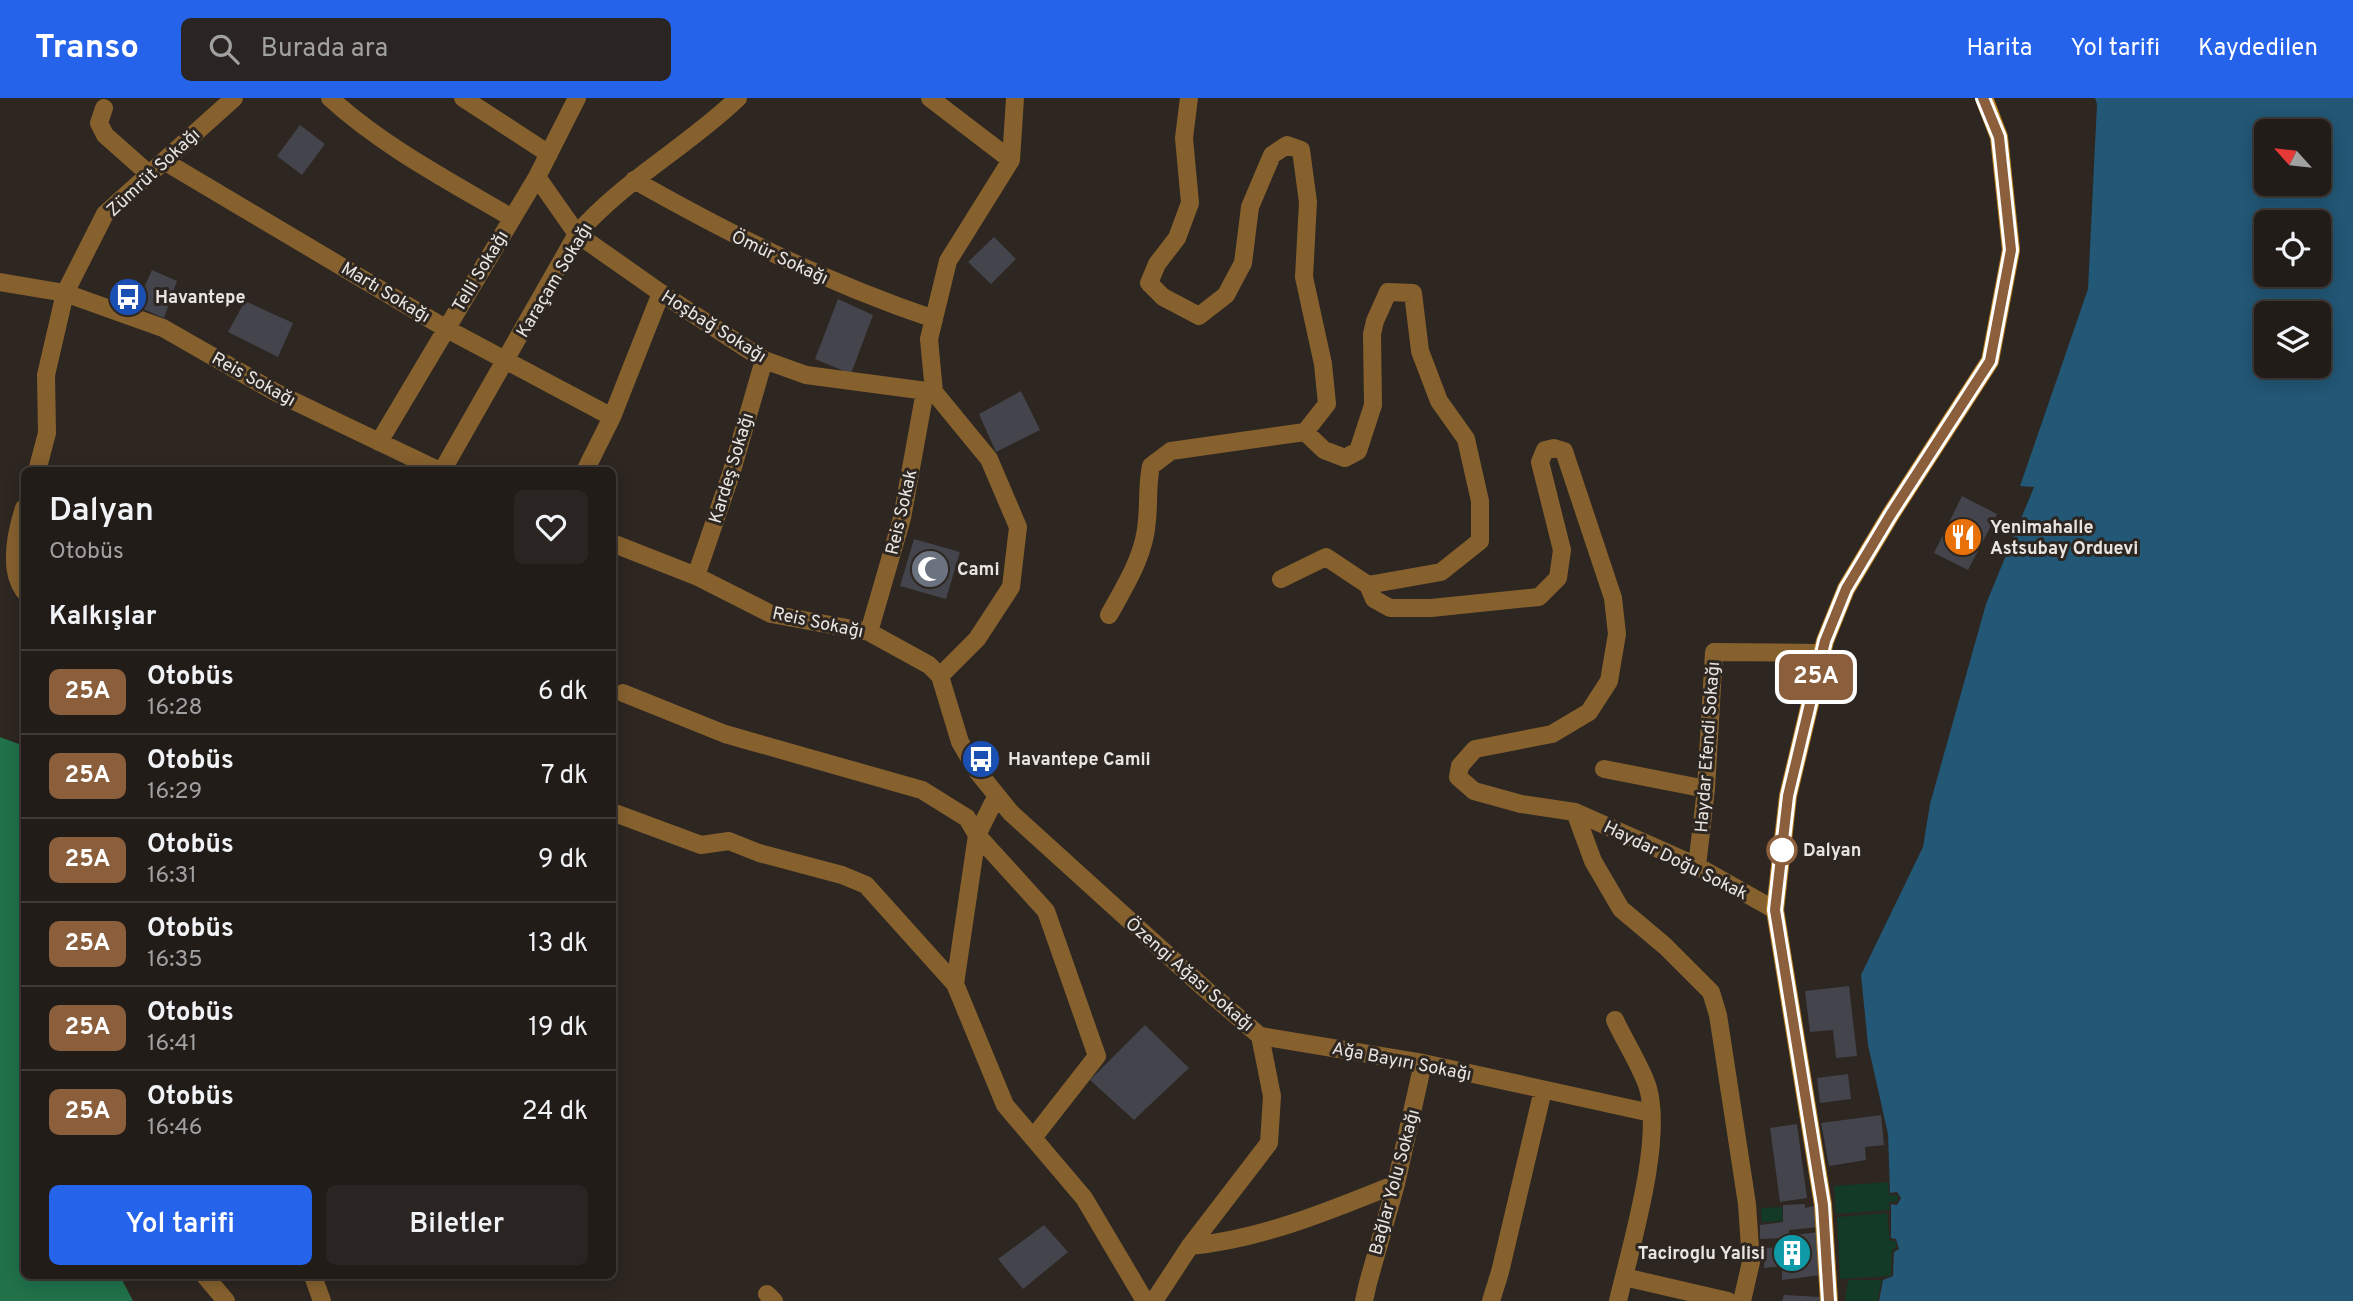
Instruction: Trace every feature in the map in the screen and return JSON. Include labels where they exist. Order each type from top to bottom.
[{"type":"main road","points":[[1829,1301],[1823,1205],[1775,910],[1788,796],[1825,641],[1846,589],[1990,361],[2011,250],[1999,137],[1983,98]]},
{"type":"street","name":"Zümrüt Sokağı","points":[[38,467],[47,433],[46,375],[65,293],[105,214],[234,98]]},
{"type":"street","points":[[330,98],[347,114],[424,166],[512,218]]},
{"type":"street","points":[[463,98],[549,154]]},
{"type":"street","name":"Telli Sokağı","points":[[379,442],[537,177],[578,98]]},
{"type":"street","name":"Karaçam Sokağı","points":[[443,467],[577,234],[598,210],[715,120],[738,98]]},
{"type":"street","points":[[930,98],[1011,160]]},
{"type":"street","points":[[1011,160],[1015,98]]},
{"type":"street","points":[[1109,615],[1138,562],[1147,521],[1147,486],[1151,466],[1171,451],[1305,432],[1327,404],[1324,364],[1304,277],[1308,202],[1301,150],[1287,145],[1272,155],[1250,207],[1243,263],[1226,295],[1199,316],[1163,297],[1149,283],[1157,264],[1177,238],[1190,203],[1184,138],[1189,98]]},
{"type":"street","points":[[104,108],[99,123],[105,135],[149,174]]},
{"type":"street","name":"Reis Sokak","points":[[869,632],[902,518],[929,391],[929,339],[948,261],[1011,160]]},
{"type":"street","name":"Martı Sokağı","points":[[164,161],[445,328],[612,417]]},
{"type":"street","name":"Hoşbağ Sokağı","points":[[537,177],[577,234],[661,293],[764,359],[806,374],[929,391]]},
{"type":"street","name":"Ömür Sokağı","points":[[634,180],[729,233],[811,273],[933,319]]},
{"type":"street","name":"Reis Sokağı","points":[[0,282],[65,293],[163,328],[275,392],[432,467]]},
{"type":"street","points":[[1280,579],[1326,557],[1368,585],[1441,572],[1480,541],[1480,500],[1466,439],[1439,401],[1420,351],[1413,293],[1388,292],[1375,321],[1372,334],[1373,405],[1358,452],[1345,458],[1324,450],[1305,432]]},
{"type":"street","points":[[587,467],[612,417],[661,293]]},
{"type":"street","name":"Kardeş Sokağı","points":[[696,576],[731,474],[764,359]]},
{"type":"street","points":[[929,391],[989,459],[1018,527],[1011,587],[977,639],[940,676]]},
{"type":"street","name":"Haydar Doğu Sokak","points":[[1368,585],[1374,599],[1390,608],[1431,608],[1539,597],[1558,578],[1562,550],[1540,462],[1545,450],[1554,447],[1564,451],[1613,598],[1617,634],[1609,681],[1589,712],[1552,734],[1475,749],[1460,765],[1458,777],[1474,792],[1521,804],[1575,812],[1697,866],[1775,910]]},
{"type":"street","points":[[21,522],[15,549],[16,573],[21,584]]},
{"type":"street","name":"Reis Sokağı","points":[[616,545],[696,576],[771,614],[869,632],[929,665],[940,676]]},
{"type":"street","name":"Haydar Efendi Sokağı","points":[[1697,866],[1706,789],[1714,652],[1822,653]]},
{"type":"street","name":"Özengi Ağası Sokağı","points":[[940,676],[960,742],[977,771],[1011,813],[1260,1036],[1272,1096],[1269,1143],[1190,1246],[1154,1301]]},
{"type":"street","points":[[623,693],[725,734],[922,790],[967,818],[977,835],[1046,911],[1097,1056],[1033,1138]]},
{"type":"street","points":[[1604,769],[1706,789]]},
{"type":"street","points":[[955,984],[977,835],[996,796]]},
{"type":"street","points":[[1575,812],[1593,861],[1621,909],[1665,946],[1711,992],[1718,1015],[1747,1204],[1751,1262],[1742,1301]]},
{"type":"street","points":[[616,813],[701,845],[729,841],[759,853],[842,874],[866,885],[955,984],[1005,1105],[1084,1198],[1145,1301]]},
{"type":"street","points":[[1615,1020],[1648,1088],[1653,1134],[1645,1185],[1618,1301]]},
{"type":"street","name":"Ağa Bayırı Sokağı","points":[[1260,1036],[1423,1063],[1651,1113]]},
{"type":"street","name":"Bağlar Yolu Sokağı","points":[[1364,1301],[1396,1184],[1423,1063]]},
{"type":"street","points":[[1491,1301],[1543,1090]]},
{"type":"street","points":[[1190,1246],[1214,1244],[1280,1228],[1396,1184]]},
{"type":"street","points":[[1624,1277],[1728,1301]]},
{"type":"street","points":[[208,1279],[226,1301]]},
{"type":"street","points":[[314,1279],[322,1301]]},
{"type":"green space","points":[[0,737],[21,745],[21,1279],[122,1279],[133,1301],[0,1301]]},
{"type":"green space","points":[[1888,1182],[1889,1195],[1898,1195],[1898,1201],[1889,1202],[1890,1210],[1836,1214],[1834,1186]]},
{"type":"green space","points":[[1782,1207],[1783,1221],[1762,1222],[1761,1208]]},
{"type":"green space","points":[[1887,1213],[1890,1241],[1896,1241],[1896,1248],[1892,1250],[1891,1276],[1840,1279],[1837,1217]]},
{"type":"green space","points":[[1848,1280],[1882,1280],[1877,1301],[1845,1301]]},
{"type":"water","points":[[2095,98],[2353,98],[2353,1301],[1879,1301],[1883,1280],[1893,1276],[1894,1252],[1899,1249],[1896,1239],[1891,1238],[1891,1204],[1897,1205],[1901,1198],[1897,1192],[1890,1193],[1888,1134],[1868,1045],[1861,975],[1923,847],[1930,804],[1986,604],[2034,487],[2020,486],[2088,289],[2097,104]]},
{"type":"building","points":[[300,125],[325,144],[302,175],[277,156]]},
{"type":"building","points":[[994,237],[1016,259],[991,284],[968,262]]},
{"type":"building","points":[[152,270],[177,281],[164,318],[136,306]]},
{"type":"building","points":[[838,299],[873,315],[851,374],[815,359]]},
{"type":"building","points":[[245,301],[293,323],[278,357],[228,332]]},
{"type":"building","points":[[1021,391],[1040,430],[996,452],[979,414]]},
{"type":"building","points":[[1962,496],[1997,514],[1968,570],[1934,553]]},
{"type":"building","name":"Cami","points":[[914,539],[960,552],[946,599],[900,586]]},
{"type":"building","points":[[1849,986],[1857,1056],[1836,1058],[1833,1030],[1810,1032],[1805,991]]},
{"type":"building","points":[[1145,1025],[1189,1068],[1134,1120],[1090,1080]]},
{"type":"building","points":[[1848,1074],[1851,1099],[1820,1103],[1817,1078]]},
{"type":"building","points":[[1881,1115],[1884,1145],[1865,1147],[1866,1160],[1829,1166],[1821,1123]]},
{"type":"building","points":[[1797,1124],[1807,1198],[1780,1202],[1770,1128]]},
{"type":"building","points":[[1805,1204],[1805,1208],[1818,1205],[1820,1227],[1789,1230],[1789,1238],[1760,1239],[1760,1225],[1783,1222],[1783,1205]]},
{"type":"building","points":[[1044,1225],[1068,1252],[1023,1289],[998,1259]]},
{"type":"building","name":"Taciroglu Yalisi","points":[[1819,1232],[1821,1275],[1782,1280],[1782,1266],[1764,1268],[1765,1248],[1796,1246],[1794,1235]]},
{"type":"building","points":[[1784,1295],[1821,1297],[1821,1301],[1782,1301]]},
{"type":"bus line","name":"25A","points":[[1829,1301],[1823,1205],[1775,910],[1788,796],[1825,641],[1846,589],[1990,361],[2011,250],[1999,137],[1983,98]]},
{"type":"place","name":"Havantepe","points":[[128,297]]},
{"type":"place","name":"Yenimahalle Astsubay Orduevi","points":[[1963,537]]},
{"type":"place","name":"Cami","points":[[930,569]]},
{"type":"place","name":"Havantepe Camii","points":[[981,759]]},
{"type":"place","name":"Dalyan","points":[[1782,850]]},
{"type":"place","name":"Taciroglu Yalisi","points":[[1792,1253]]}]
